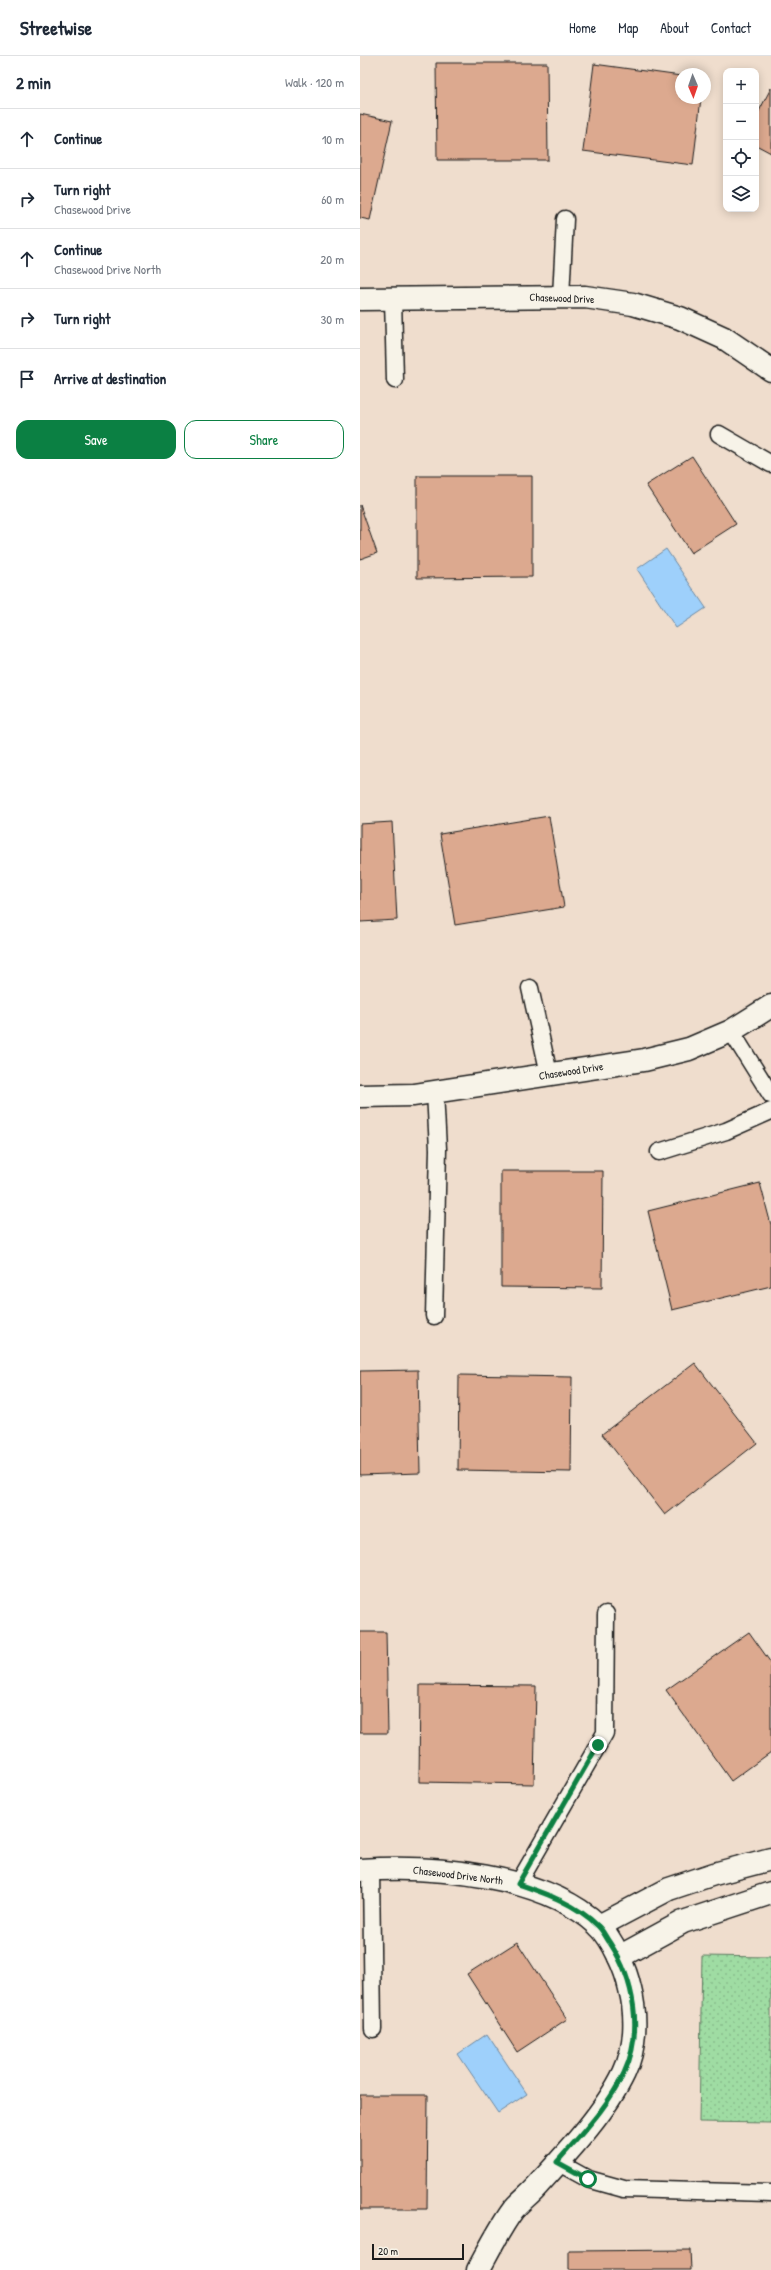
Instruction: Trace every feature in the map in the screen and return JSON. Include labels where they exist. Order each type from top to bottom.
[{"type":"street","name":"Chasewood Drive","points":[[360,298],[585,297],[633,304],[680,318],[724,338],[771,370]]},
{"type":"street","name":"Chasewood Drive","points":[[360,1096],[414,1095],[644,1060],[689,1048],[731,1031],[771,1006]]},
{"type":"street","points":[[478,2270],[513,2210],[557,2162],[610,2100],[625,2071],[632,2049],[635,2026],[634,2010],[628,1979],[619,1957],[599,1926],[669,1889],[714,1874],[771,1859]]},
{"type":"street","name":"Chasewood Drive North","points":[[365,1870],[432,1870],[504,1880],[552,1895],[572,1906],[599,1926]]},
{"type":"street","points":[[619,1957],[683,1922],[771,1892]]},
{"type":"lane","points":[[562,297],[565,219]]},
{"type":"lane","points":[[393,298],[395,380]]},
{"type":"lane","points":[[719,434],[771,464]]},
{"type":"lane","points":[[530,988],[549,1074]]},
{"type":"lane","points":[[731,1031],[771,1095]]},
{"type":"lane","points":[[434,1316],[438,1150],[435,1092]]},
{"type":"lane","points":[[659,1152],[726,1131],[771,1111]]},
{"type":"lane","points":[[518,1884],[605,1733],[606,1614]]},
{"type":"lane","points":[[365,1870],[373,2029]]},
{"type":"lane","points":[[557,2162],[588,2179],[624,2189],[771,2193]]},
{"type":"green space","points":[[702,1956],[771,1957],[771,2123],[699,2122]]},
{"type":"water","points":[[666,549],[706,608],[676,628],[637,569]]},
{"type":"water","points":[[487,2034],[527,2094],[498,2113],[458,2054]]},
{"type":"building","points":[[436,63],[547,63],[548,160],[437,160]]},
{"type":"building","points":[[594,64],[675,75],[675,104],[700,104],[693,165],[583,151]]},
{"type":"building","points":[[771,88],[771,153],[759,147],[759,111]]},
{"type":"building","points":[[360,114],[392,121],[370,220],[360,218]]},
{"type":"building","points":[[692,456],[736,524],[691,553],[646,485]]},
{"type":"building","points":[[417,476],[532,476],[532,577],[417,578]]},
{"type":"building","points":[[360,505],[377,553],[360,559]]},
{"type":"building","points":[[549,816],[564,907],[455,925],[440,834]]},
{"type":"building","points":[[392,822],[397,920],[360,922],[360,824]]},
{"type":"building","points":[[501,1171],[603,1171],[602,1288],[501,1287]]},
{"type":"building","points":[[760,1183],[771,1225],[771,1286],[672,1310],[648,1211]]},
{"type":"building","points":[[695,1363],[757,1443],[665,1515],[602,1434]]},
{"type":"building","points":[[418,1370],[420,1473],[360,1475],[360,1371]]},
{"type":"building","points":[[459,1375],[572,1377],[571,1472],[458,1470]]},
{"type":"building","points":[[360,1632],[386,1632],[388,1733],[360,1733]]},
{"type":"building","points":[[749,1632],[771,1663],[771,1752],[731,1781],[666,1690]]},
{"type":"building","points":[[420,1685],[536,1686],[534,1784],[419,1782]]},
{"type":"building","points":[[517,1942],[567,2019],[517,2052],[467,1974]]},
{"type":"building","points":[[360,2095],[428,2095],[427,2209],[360,2209]]},
{"type":"building","points":[[690,2250],[691,2270],[569,2270],[569,2251]]},
{"type":"route","points":[[588,2179],[557,2162],[610,2100],[625,2071],[632,2049],[635,2026],[633,2002],[628,1979],[619,1957],[599,1926],[572,1906],[552,1895],[518,1884],[598,1745]]}]
